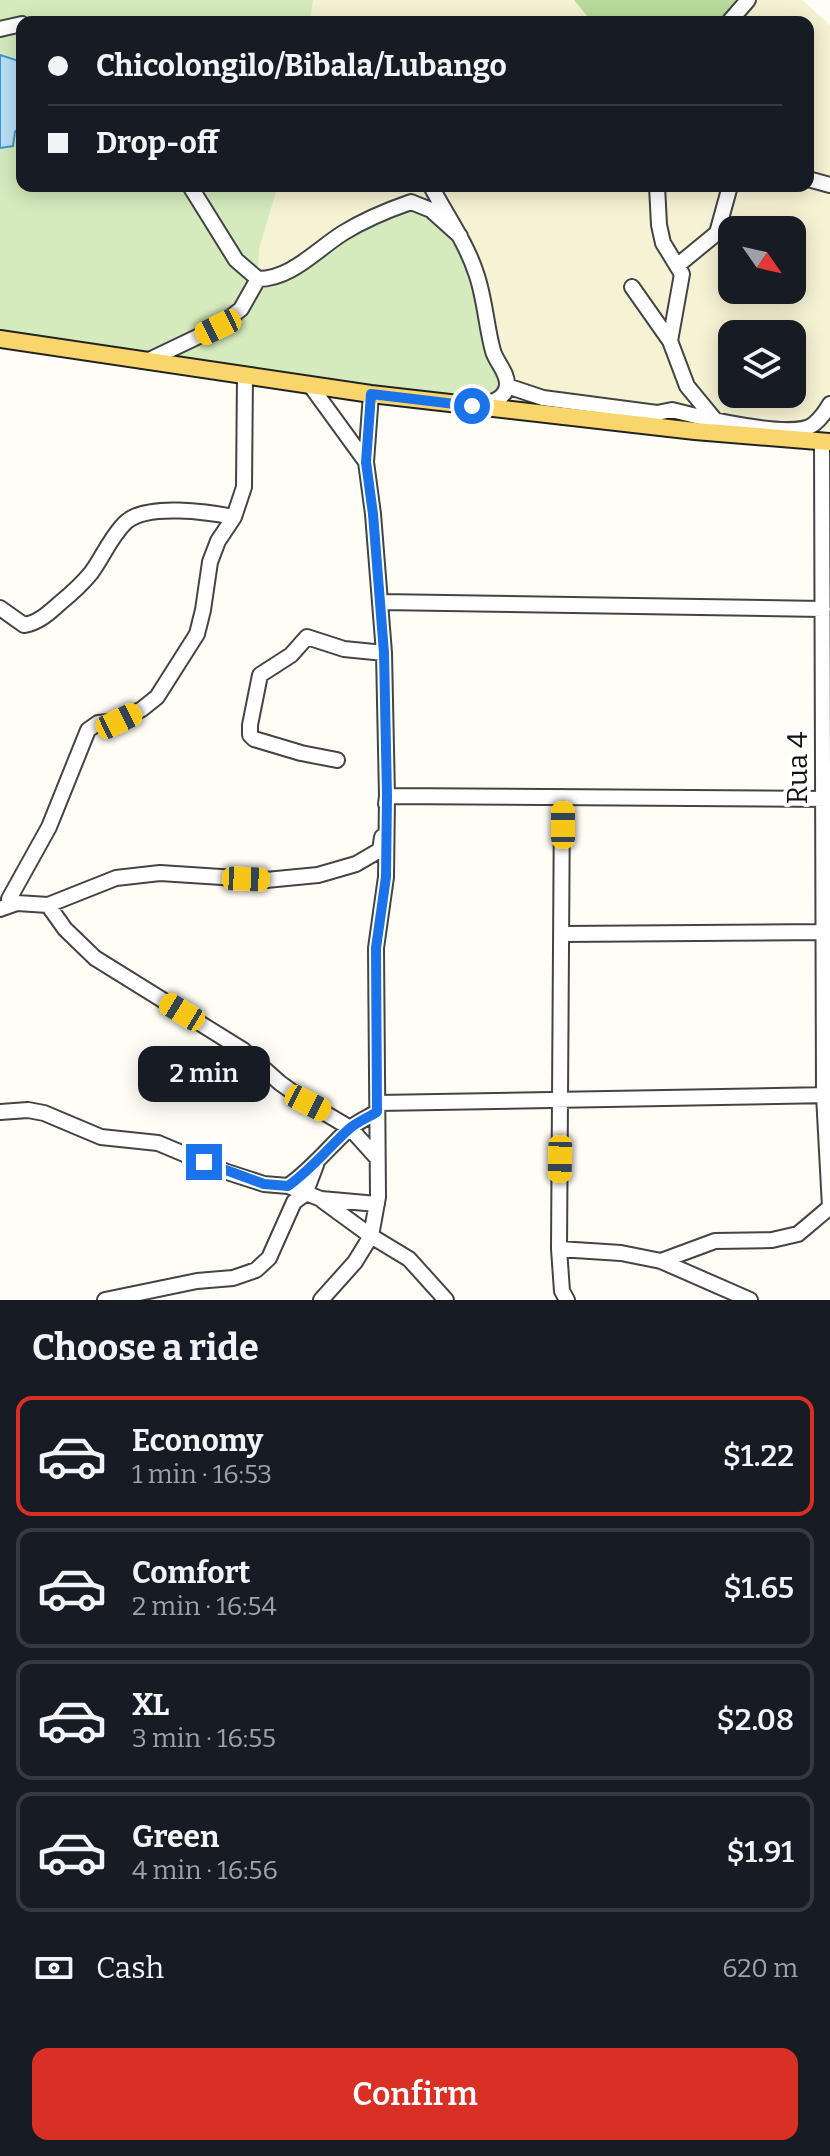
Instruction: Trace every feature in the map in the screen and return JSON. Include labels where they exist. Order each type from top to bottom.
[{"type":"main road","points":[[0,339],[371,394],[826,442]]},
{"type":"street","points":[[734,16],[748,0]]},
{"type":"street","points":[[194,192],[236,260],[258,279],[274,279],[347,231],[411,202],[431,210],[460,236]]},
{"type":"street","points":[[434,192],[460,236],[477,274],[494,355],[506,376],[507,386],[503,395],[493,402],[472,406]]},
{"type":"street","points":[[657,192],[663,243],[682,274],[670,341]]},
{"type":"street","points":[[678,265],[717,233],[728,192]]},
{"type":"street","points":[[149,360],[218,327],[241,309],[258,279]]},
{"type":"street","points":[[632,287],[670,341],[687,386],[716,421]]},
{"type":"street","points":[[245,375],[244,487],[234,517],[218,541],[210,562],[197,634],[157,697],[119,721],[98,723],[88,730],[49,827],[6,902],[48,905],[116,878],[160,873],[266,880],[318,875],[356,864],[380,850],[387,796]]},
{"type":"street","points":[[310,385],[366,462]]},
{"type":"street","points":[[507,386],[543,398],[657,413],[672,410],[716,421],[775,430],[813,426],[830,404]]},
{"type":"street","points":[[672,410],[683,400],[687,386]]},
{"type":"street","points":[[321,1300],[355,1262],[371,1236],[377,1204],[376,948],[386,877],[387,796],[381,602],[366,462],[371,394]]},
{"type":"street","name":"Rua 4","points":[[826,442],[823,609],[827,869],[822,932],[830,1207]]},
{"type":"street","points":[[0,608],[24,625],[32,624],[49,613],[84,581],[127,520],[141,514],[206,512],[234,517]]},
{"type":"street","points":[[381,602],[823,609]]},
{"type":"street","points":[[337,760],[301,753],[254,739],[250,735],[260,675],[291,655],[307,637],[344,649],[384,653]]},
{"type":"street","points":[[387,796],[826,799]]},
{"type":"street","points":[[562,797],[559,1249],[562,1291],[567,1300]]},
{"type":"street","points":[[48,905],[65,929],[95,958],[228,1039],[298,1096],[350,1128],[377,1158]]},
{"type":"street","points":[[563,934],[822,932]]},
{"type":"street","points":[[105,1300],[197,1281],[233,1278],[256,1270],[269,1258],[294,1202],[305,1194],[320,1157],[350,1128],[378,1108],[561,1099],[827,1095]]},
{"type":"street","points":[[0,1112],[28,1110],[44,1113],[80,1131],[101,1137],[158,1143],[264,1184],[288,1186],[321,1199],[377,1204]]},
{"type":"street","points":[[288,1186],[316,1165]]},
{"type":"street","points":[[321,1199],[371,1236],[409,1259],[446,1300]]},
{"type":"street","points":[[661,1261],[715,1241],[772,1240],[798,1234],[830,1207]]},
{"type":"street","points":[[559,1249],[621,1253],[661,1261],[750,1300]]},
{"type":"shaded area","points":[[313,0],[574,0],[587,16],[311,16]]},
{"type":"shaded area","points":[[748,0],[802,0],[830,25],[830,430],[493,402],[320,249],[258,279],[259,249],[276,192],[814,192],[814,16],[734,16]]},
{"type":"green space","points":[[0,0],[313,0],[311,16],[16,16],[16,192],[276,192],[259,249],[258,278],[411,202],[460,236],[507,386],[493,402],[0,339]]},
{"type":"green space","points":[[574,0],[748,0],[734,16],[587,16]]},
{"type":"water","points":[[0,55],[16,60],[16,131],[13,146],[0,148]]},
{"type":"route","points":[[204,1162],[264,1184],[288,1186],[316,1165],[320,1157],[350,1128],[377,1112],[376,948],[386,877],[387,796],[384,653],[366,462],[371,394],[472,406]]}]
